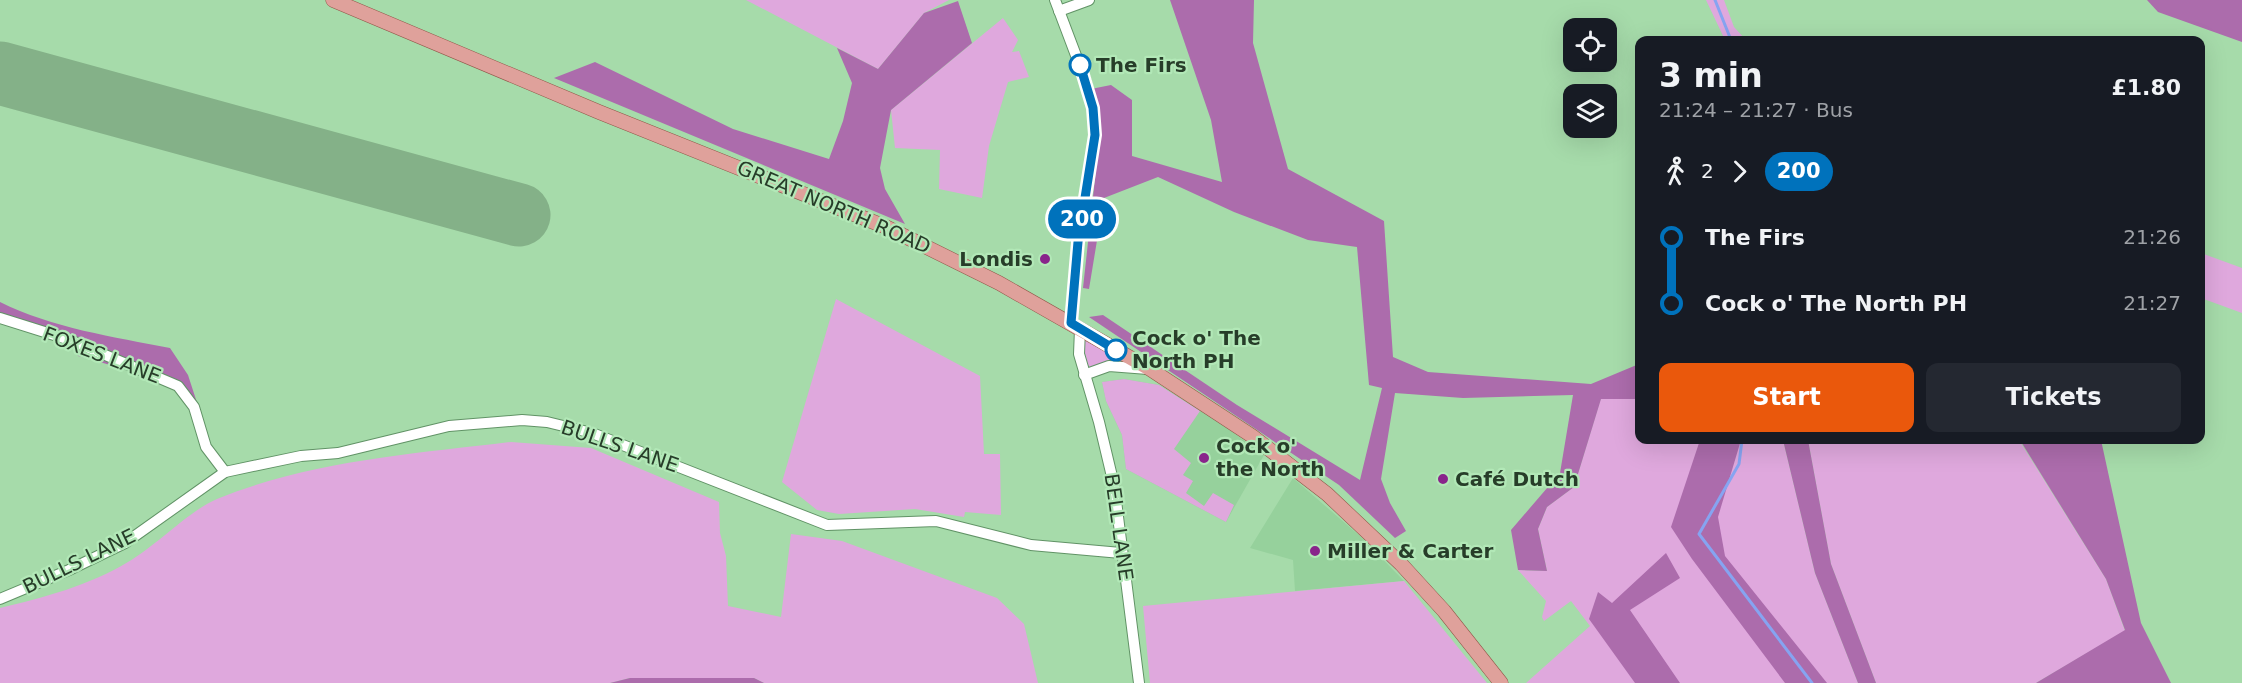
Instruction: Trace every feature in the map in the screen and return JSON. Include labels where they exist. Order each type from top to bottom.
[{"type":"main road","name":"GREAT NORTH ROAD","points":[[333,0],[588,107],[886,227],[973,270],[1150,369],[1252,436],[1327,494],[1408,572],[1501,683]]},
{"type":"street","name":"BELL LANE","points":[[1054,0],[1086,82],[1093,108],[1095,135],[1078,242],[1077,341],[1084,375],[1108,454],[1139,683]]},
{"type":"street","points":[[1059,11],[1089,0]]},
{"type":"street","name":"FOXES LANE","points":[[0,318],[70,340],[178,386],[194,407],[206,447],[225,472]]},
{"type":"street","points":[[1084,375],[1109,366],[1150,369]]},
{"type":"street","name":"BULLS LANE","points":[[0,599],[69,570],[124,543],[225,472],[281,459],[338,453],[448,426],[539,422],[592,433],[827,525],[936,521],[1031,545],[1121,553]]},
{"type":"shaded area","points":[[746,0],[949,0],[924,13],[878,69]]},
{"type":"shaded area","points":[[1170,0],[1254,0],[1253,43],[1288,169],[1384,221],[1393,357],[1428,372],[1591,384],[1635,366],[1635,399],[1601,399],[1574,487],[1547,507],[1538,529],[1547,571],[1518,570],[1511,530],[1560,473],[1573,395],[1463,398],[1395,393],[1381,479],[1390,503],[1406,531],[1395,538],[1339,485],[1089,317],[1103,315],[1237,405],[1360,480],[1382,388],[1369,385],[1357,247],[1308,240],[1234,212],[1158,177],[1104,198],[1089,289],[1083,288],[1101,124],[1091,89],[1111,85],[1132,100],[1132,156],[1222,182],[1211,120]]},
{"type":"shaded area","points":[[1706,0],[1724,0],[1734,27],[1742,36],[1723,36]]},
{"type":"shaded area","points":[[2147,0],[2242,0],[2242,42],[2158,12]]},
{"type":"shaded area","points":[[958,1],[972,43],[891,110],[880,168],[885,189],[905,224],[554,78],[595,62],[733,129],[829,159],[843,121],[852,83],[837,48],[878,69],[924,13]]},
{"type":"shaded area","points":[[1003,18],[1018,40],[1012,52],[1019,51],[1029,77],[1008,82],[989,146],[982,198],[939,189],[940,150],[895,148],[891,110]]},
{"type":"shaded area","points":[[2205,254],[2242,268],[2242,313],[2205,299]]},
{"type":"shaded area","points":[[836,299],[980,376],[984,454],[1000,454],[1001,515],[965,512],[964,517],[915,509],[839,514],[817,510],[782,482]]},
{"type":"shaded area","points":[[0,302],[62,325],[170,348],[188,375],[202,418],[180,392],[157,378],[78,356],[70,340],[0,318]]},
{"type":"shaded area","points":[[1084,341],[1122,361],[1090,367],[1086,363]]},
{"type":"shaded area","points":[[1124,379],[1159,385],[1209,415],[1264,455],[1226,522],[1126,469],[1122,435],[1106,401],[1102,382]]},
{"type":"shaded area","points":[[1124,379],[1159,385],[1200,411],[1174,449],[1191,463],[1183,475],[1193,481],[1186,493],[1204,506],[1213,493],[1234,505],[1226,522],[1126,469],[1122,435],[1106,401],[1102,382]]},
{"type":"shaded area","points":[[1601,398],[1635,399],[1635,444],[1784,444],[1815,573],[1858,683],[1526,683],[1590,626],[1571,601],[1544,621],[1542,617],[1546,601],[1518,570],[1547,571],[1538,529],[1547,507],[1574,487]]},
{"type":"shaded area","points":[[511,442],[591,448],[719,502],[720,533],[726,556],[728,606],[781,617],[791,534],[842,541],[997,598],[1024,624],[1038,683],[764,683],[754,678],[630,678],[610,683],[0,683],[0,608],[66,590],[113,570],[139,555],[196,511],[217,499],[252,486],[325,467],[399,455]]},
{"type":"shaded area","points":[[1699,444],[1740,444],[1718,517],[1725,556],[1827,683],[1785,683],[1692,559],[1671,527]]},
{"type":"shaded area","points":[[1784,444],[1809,444],[1831,564],[1876,683],[1858,683],[1815,573]]},
{"type":"shaded area","points":[[1809,444],[2022,444],[2106,579],[2125,631],[2036,683],[1876,683],[1831,564]]},
{"type":"shaded area","points":[[2022,444],[2102,444],[2141,623],[2171,683],[2036,683],[2125,630],[2106,579]]},
{"type":"shaded area","points":[[1293,478],[1361,537],[1404,581],[1295,591],[1293,560],[1250,548]]},
{"type":"shaded area","points":[[1666,553],[1680,578],[1630,610],[1680,683],[1635,683],[1589,619],[1598,592],[1612,603]]},
{"type":"shaded area","points":[[1404,581],[1487,683],[1150,683],[1143,606]]},
{"type":"shaded area","points":[[630,678],[754,678],[764,683],[610,683]]},
{"type":"waterway","points":[[1715,0],[1729,36]]},
{"type":"waterway","points":[[1742,444],[1739,464],[1699,534],[1812,683]]},
{"type":"runway","points":[[0,73],[519,215]]},
{"type":"bus line","name":"200","points":[[1080,65],[1093,108],[1095,135],[1078,242],[1074,313],[1071,323],[1116,350]]},
{"type":"place","name":"The Firs","points":[[1080,65]]},
{"type":"place","name":"Londis","points":[[1045,259]]},
{"type":"place","name":"Cock o' The North PH","points":[[1116,350]]},
{"type":"place","name":"Cock o' the North","points":[[1204,458]]},
{"type":"place","name":"Café Dutch","points":[[1443,479]]},
{"type":"place","name":"Miller & Carter","points":[[1315,551]]}]
